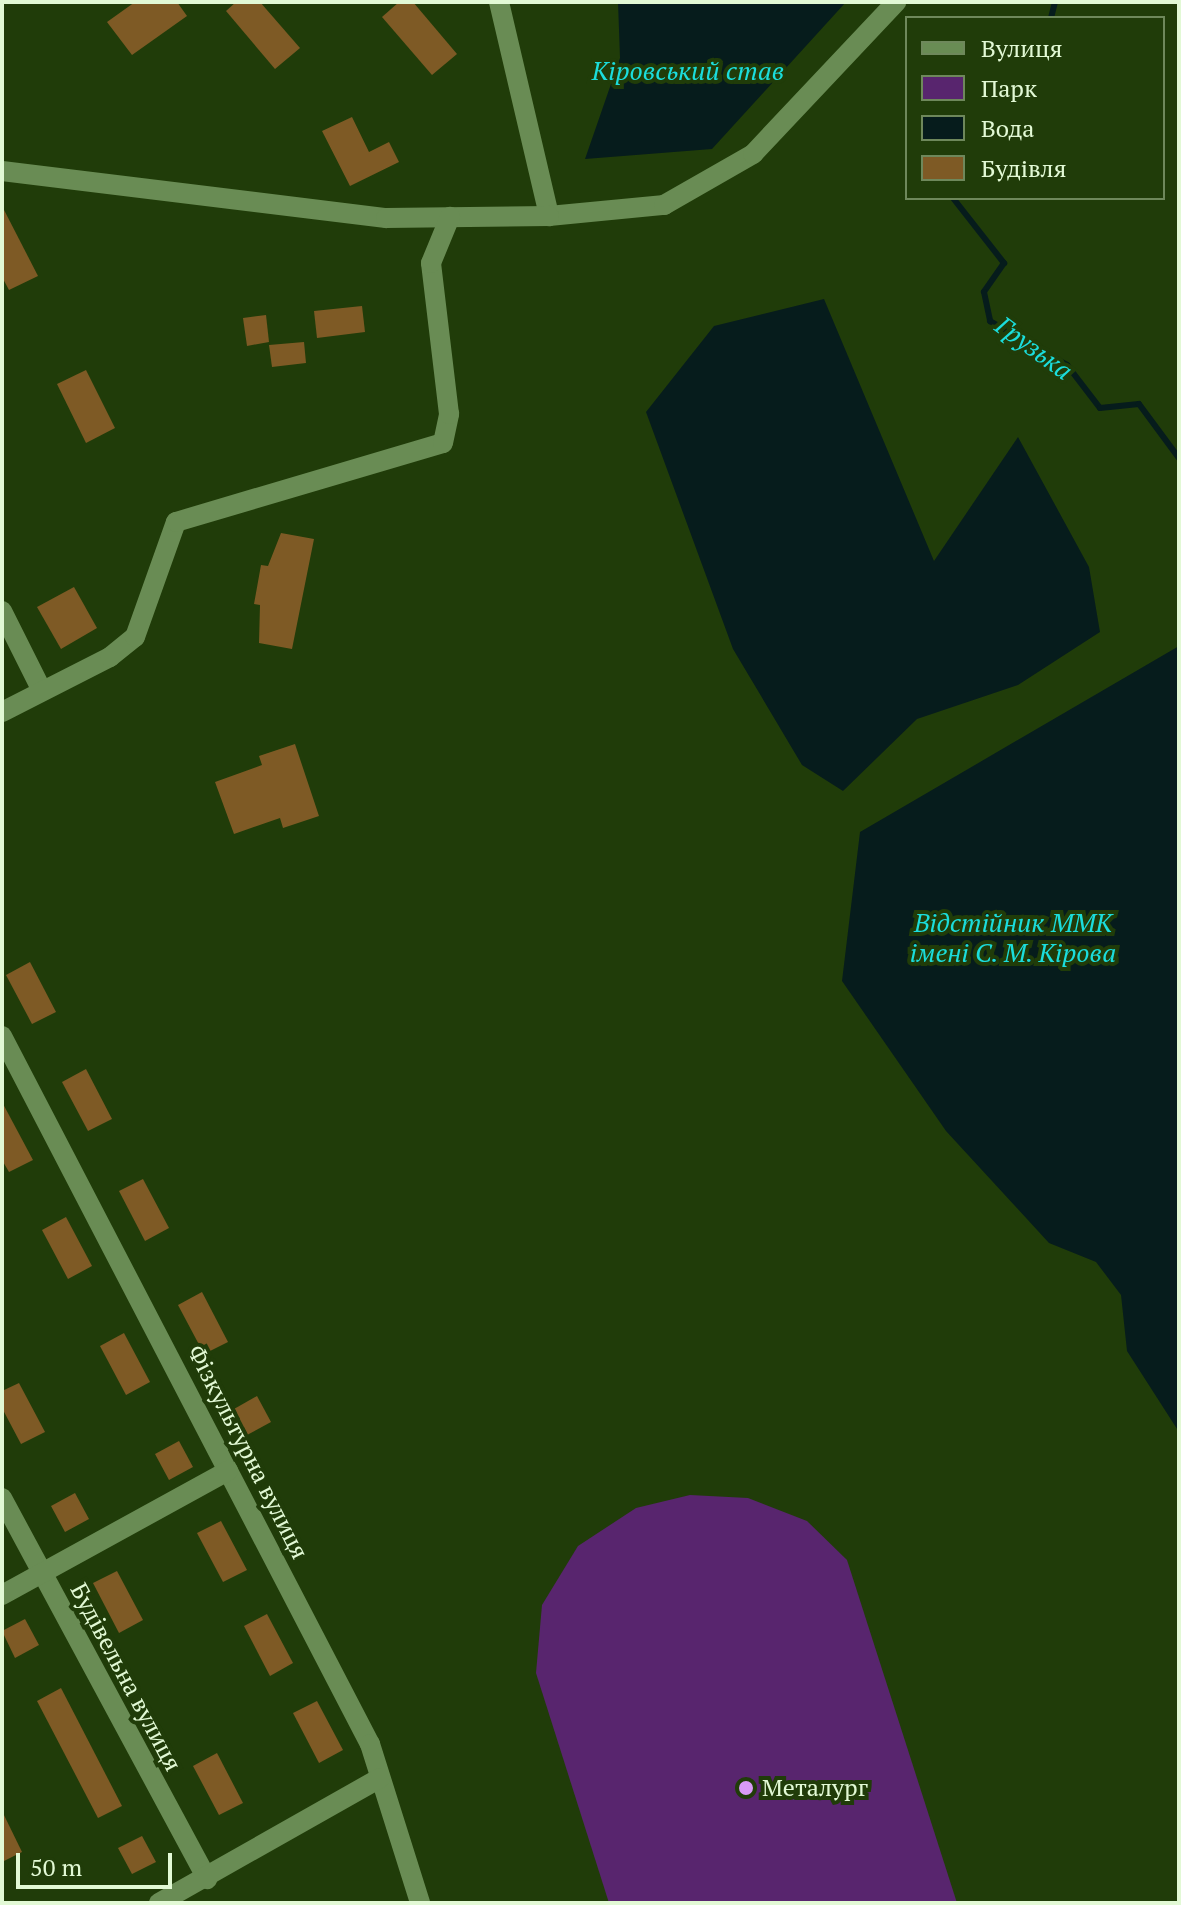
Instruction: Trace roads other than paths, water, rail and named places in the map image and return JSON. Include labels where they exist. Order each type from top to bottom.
[{"type":"street","points":[[499,2],[549,216]]},
{"type":"street","points":[[2,171],[386,218],[549,216],[664,205],[753,154],[896,2]]},
{"type":"street","points":[[2,712],[135,637],[176,522],[443,443],[449,414],[431,263],[450,217]]},
{"type":"street","points":[[2,611],[42,691]]},
{"type":"street","name":"Фiзкультурна вулиця","points":[[2,1036],[370,1744],[420,1903]]},
{"type":"street","points":[[2,1595],[228,1471]]},
{"type":"street","name":"Будівельна вулиця","points":[[2,1498],[207,1879]]},
{"type":"street","points":[[159,1903],[207,1879],[380,1778]]},
{"type":"water","name":"Кіровський став","points":[[618,2],[846,2],[712,149],[585,159],[620,58]]},
{"type":"water","points":[[824,299],[934,561],[1018,437],[1089,567],[1100,632],[1018,685],[917,719],[843,791],[802,765],[733,649],[646,412],[714,326]]},
{"type":"water","name":"Відстійник ММК імені С. М. Кірова","points":[[1179,646],[1179,1432],[1127,1351],[1121,1295],[1096,1262],[1049,1243],[946,1131],[842,981],[860,832]]},
{"type":"waterway","name":"Грузька","points":[[1052,16],[1055,2]]},
{"type":"waterway","name":"Грузька","points":[[955,200],[1004,263],[984,292],[990,321],[1067,365],[1100,408],[1139,404],[1179,458]]},
{"type":"place","name":"Металург","points":[[746,1788]]}]
